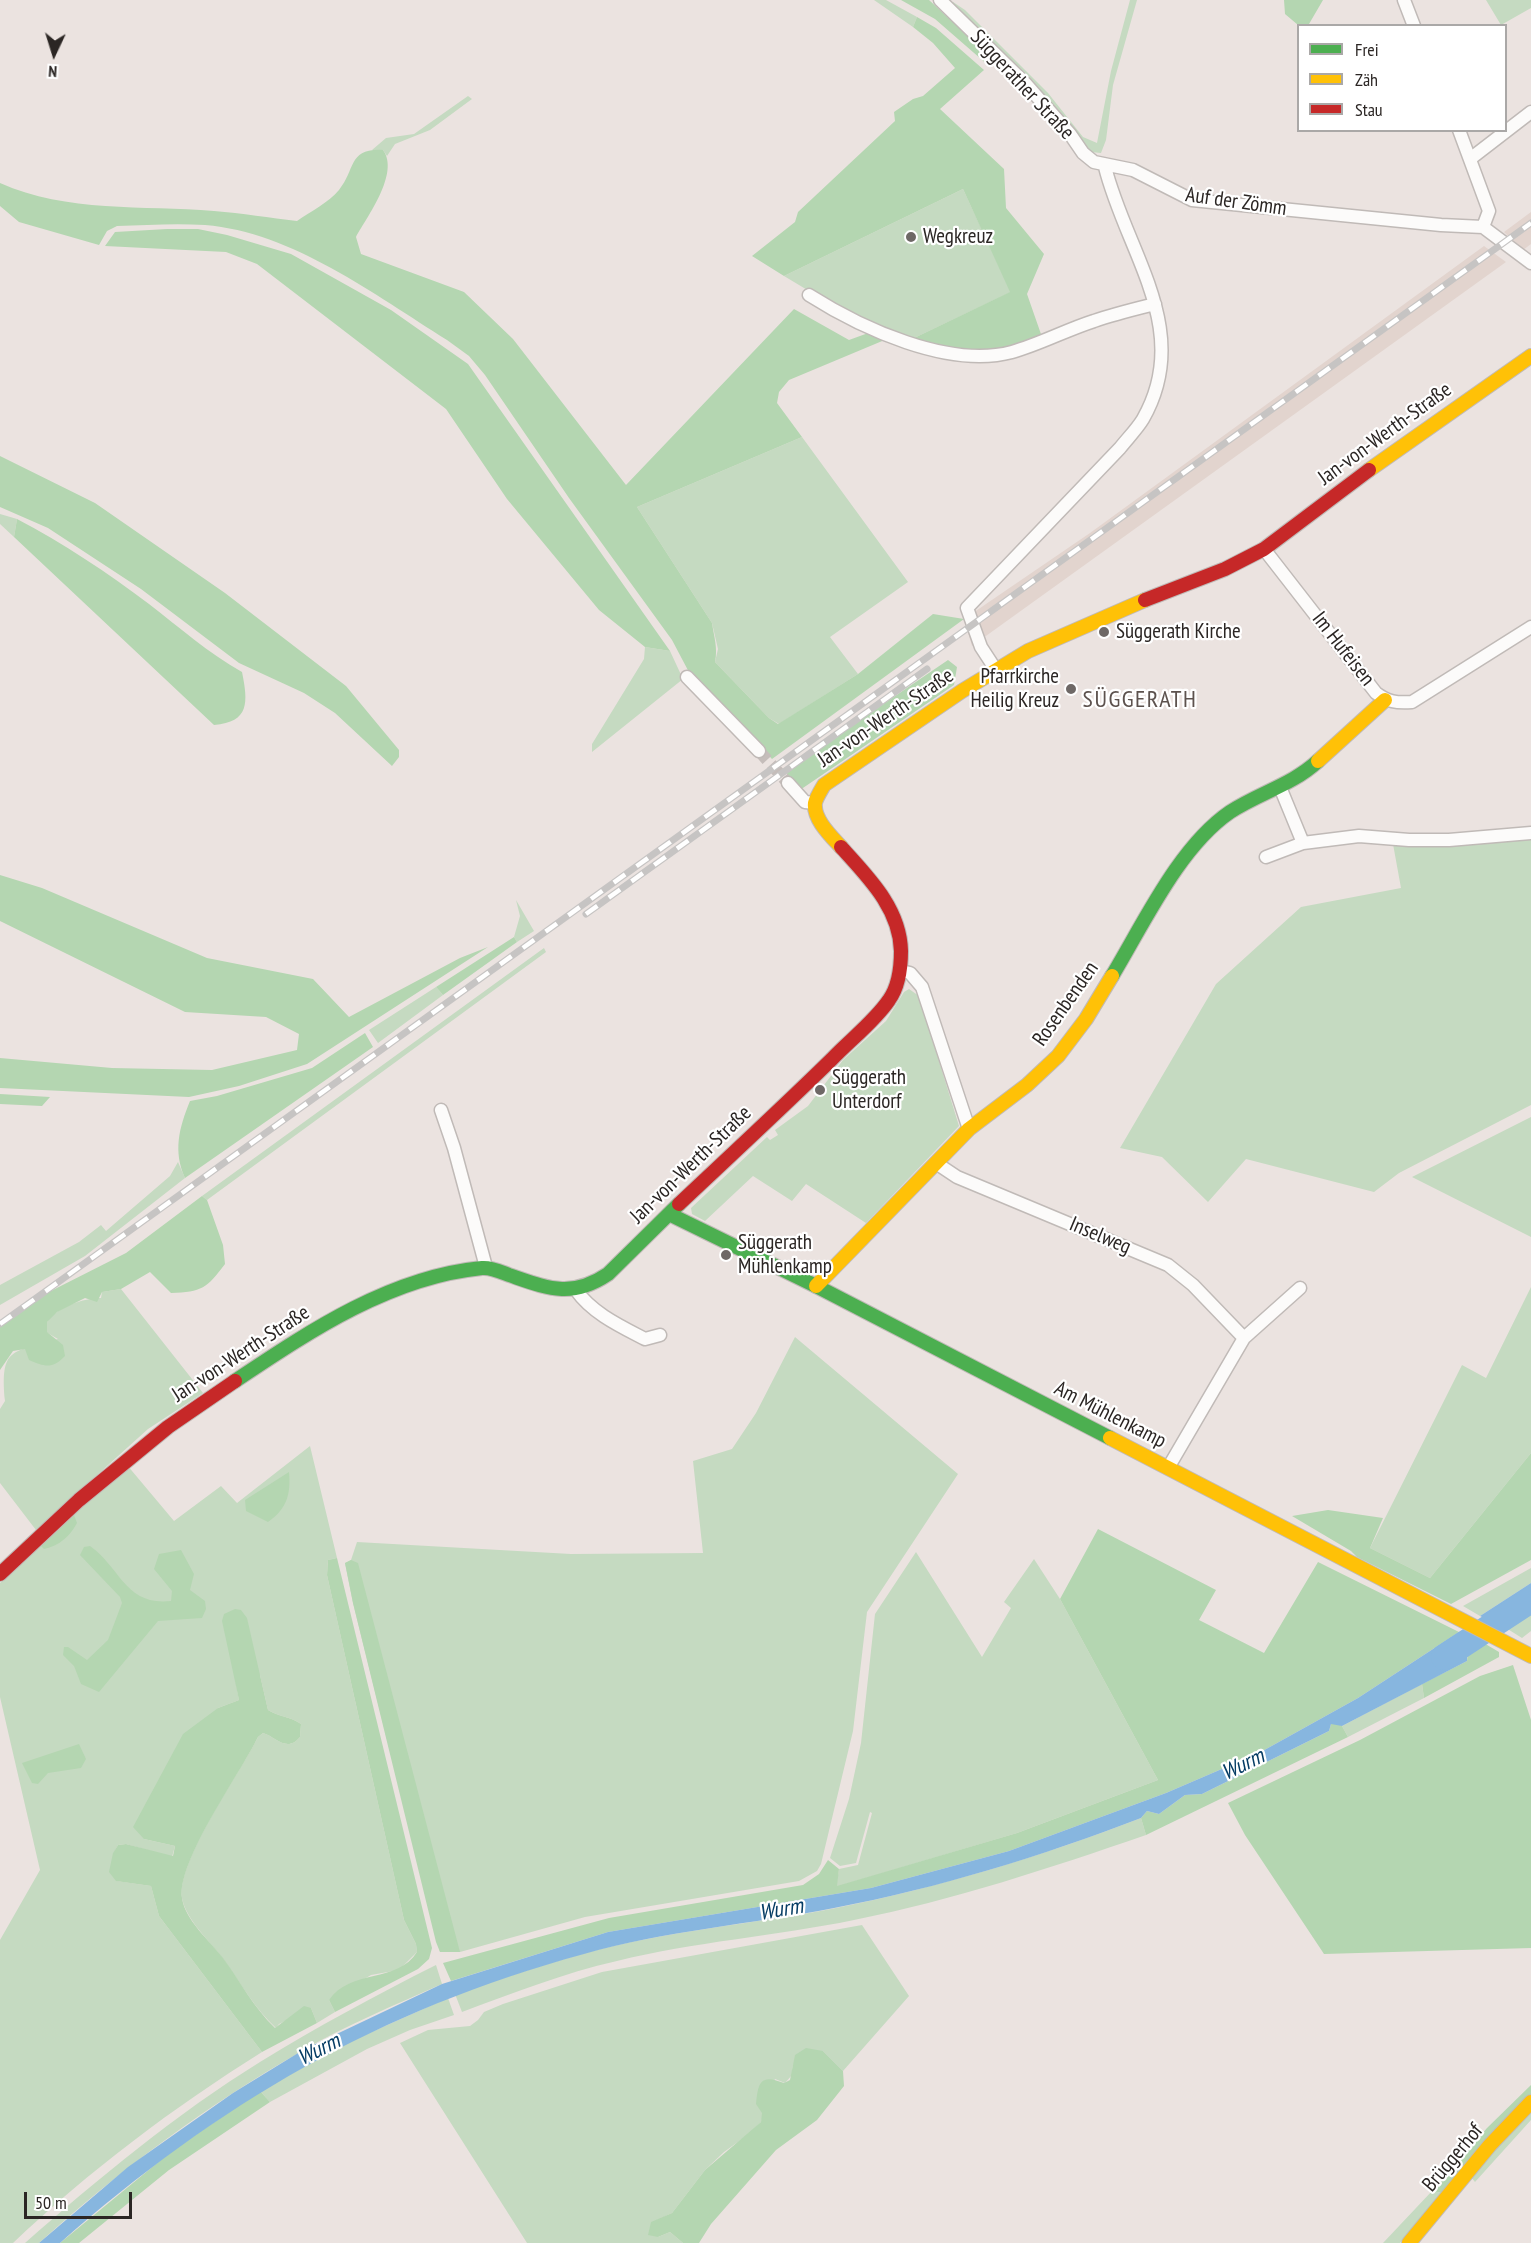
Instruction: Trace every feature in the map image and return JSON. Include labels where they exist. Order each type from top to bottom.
[{"type":"main road","name":"Jan-von-Werth-Straße","points":[[0,1574],[79,1500],[168,1427],[289,1345],[347,1311],[382,1295],[454,1272],[486,1267],[554,1290],[576,1290],[608,1274],[756,1129],[799,1094],[888,1002],[897,988],[901,971],[901,937],[896,918],[877,890],[822,825],[815,803],[824,785],[1028,651],[1117,611],[1225,568],[1264,549],[1368,471],[1531,356]]},
{"type":"main road","name":"Rosenbenden","points":[[816,1286],[969,1129],[1027,1085],[1058,1056],[1086,1019],[1170,879],[1202,837],[1230,812],[1304,774],[1386,700]]},
{"type":"main road","name":"Am Mühlenkamp","points":[[669,1214],[816,1286],[1531,1656]]},
{"type":"main road","name":"Brüggerhof","points":[[1408,2243],[1490,2145],[1531,2102]]},
{"type":"street","name":"Süggerather Straße","points":[[940,0],[1025,83],[1070,134],[1083,153],[1105,167]]},
{"type":"street","points":[[1404,0],[1413,24]]},
{"type":"street","points":[[1507,130],[1531,112]]},
{"type":"street","points":[[1460,132],[1489,211],[1483,227],[1520,258],[1531,263]]},
{"type":"street","points":[[1470,159],[1505,132]]},
{"type":"street","name":"Auf der Zömm","points":[[1105,167],[1133,170],[1192,200],[1441,225],[1483,227]]},
{"type":"street","points":[[996,670],[981,647],[967,608],[1120,448],[1143,419],[1157,382],[1162,353],[1161,326],[1155,304],[1111,192],[1105,167]]},
{"type":"street","points":[[810,295],[875,332],[940,350],[976,355],[1010,352],[1095,320],[1155,304]]},
{"type":"street","name":"Im Hufeisen","points":[[1264,549],[1376,693],[1397,704],[1412,702],[1531,627]]},
{"type":"street","points":[[687,677],[759,751]]},
{"type":"street","points":[[788,783],[805,802],[815,803]]},
{"type":"street","points":[[1280,787],[1303,843]]},
{"type":"street","points":[[1266,857],[1303,843],[1359,836],[1449,840],[1531,833]]},
{"type":"street","points":[[901,971],[910,973],[922,987],[969,1129]]},
{"type":"street","points":[[441,1110],[454,1148],[486,1267]]},
{"type":"street","name":"Inselweg","points":[[936,1163],[964,1180],[1168,1265],[1193,1285],[1244,1338]]},
{"type":"street","points":[[1168,1468],[1244,1338],[1300,1288]]},
{"type":"street","points":[[576,1290],[584,1300],[614,1323],[645,1339],[660,1335]]},
{"type":"shaded area","points":[[1531,212],[1531,244],[1523,250],[1504,232]]},
{"type":"shaded area","points":[[1484,246],[1506,262],[972,646],[964,619],[1090,533]]},
{"type":"green space","points":[[874,0],[886,0],[917,17],[913,27]]},
{"type":"green space","points":[[901,0],[929,0],[995,61],[989,66],[935,19]]},
{"type":"green space","points":[[1130,0],[1137,0],[1113,85],[1106,140],[1101,153],[1091,152],[951,6],[953,2],[965,10],[1048,93],[1083,137],[1097,143],[1111,71]]},
{"type":"green space","points":[[1284,0],[1323,0],[1309,24],[1297,24],[1285,14]]},
{"type":"green space","points":[[1486,0],[1531,0],[1531,8],[1500,24]]},
{"type":"green space","points":[[917,17],[936,28],[984,70],[940,109],[1004,169],[1006,208],[1044,254],[1027,294],[1042,337],[1006,348],[990,350],[945,347],[912,339],[1010,292],[963,189],[784,276],[752,256],[795,222],[798,212],[895,121],[894,112],[913,99],[923,96],[955,68],[933,43],[913,27]]},
{"type":"green space","points":[[468,96],[472,99],[430,130],[395,144],[387,156],[383,150],[372,150],[386,138],[414,134]]},
{"type":"green space","points":[[372,150],[383,150],[388,170],[380,195],[356,237],[361,254],[464,292],[513,339],[626,485],[794,309],[849,340],[871,332],[887,339],[789,380],[779,392],[777,403],[802,437],[637,507],[712,623],[716,647],[715,662],[769,718],[778,724],[858,674],[933,614],[964,619],[772,759],[691,676],[672,640],[569,498],[485,375],[469,356],[447,340],[332,268],[269,240],[237,230],[183,224],[117,226],[107,231],[99,245],[19,222],[0,206],[0,183],[26,193],[78,203],[214,211],[297,221],[325,203],[339,190],[358,156]]},
{"type":"green space","points":[[963,189],[1011,292],[912,339],[844,312],[784,276]]},
{"type":"green space","points":[[198,229],[291,254],[391,310],[468,364],[670,651],[645,647],[599,610],[507,499],[446,409],[257,264],[226,252],[105,246],[115,232]]},
{"type":"green space","points":[[802,437],[908,582],[830,637],[858,674],[779,724],[769,718],[715,662],[718,649],[712,623],[637,507]]},
{"type":"green space","points":[[0,456],[95,503],[225,593],[346,686],[399,750],[399,757],[392,766],[335,713],[304,693],[239,663],[141,589],[48,528],[0,507]]},
{"type":"green space","points":[[0,514],[17,519],[14,537],[0,524]]},
{"type":"green space","points":[[17,519],[101,570],[229,665],[242,672],[245,701],[240,715],[234,720],[214,725],[14,537]]},
{"type":"green space","points":[[645,647],[670,651],[683,679],[592,752],[592,744],[644,659]]},
{"type":"green space","points":[[948,660],[957,667],[954,685],[800,790],[785,771]]},
{"type":"green space","points":[[1531,838],[1531,1105],[1399,1173],[1374,1192],[1246,1159],[1208,1202],[1162,1157],[1120,1148],[1216,984],[1301,907],[1401,888],[1393,844],[1443,845]]},
{"type":"green space","points":[[0,875],[42,888],[207,958],[313,979],[349,1017],[460,958],[488,947],[307,1064],[239,1086],[189,1097],[0,1088],[0,1058],[112,1068],[212,1070],[297,1050],[299,1034],[266,1017],[185,1012],[0,921]]},
{"type":"green space","points":[[516,900],[534,931],[517,942],[514,937],[520,916]]},
{"type":"green space","points":[[514,937],[517,942],[443,995],[436,987]]},
{"type":"green space","points":[[544,948],[546,952],[207,1200],[202,1196]]},
{"type":"green space","points":[[436,987],[443,995],[378,1043],[369,1030]]},
{"type":"green space","points":[[909,989],[919,996],[959,1126],[866,1223],[806,1184],[792,1201],[753,1176],[705,1221],[692,1214],[691,1208],[767,1137],[770,1140],[778,1135],[775,1130],[808,1106],[843,1060],[886,1021],[904,992]]},
{"type":"green space","points":[[365,1033],[373,1047],[185,1178],[178,1149],[183,1121],[190,1101],[217,1096],[312,1068]]},
{"type":"green space","points":[[0,1094],[50,1097],[42,1106],[0,1104]]},
{"type":"green space","points":[[1531,1117],[1531,1237],[1412,1177]]},
{"type":"green space","points":[[178,1162],[185,1178],[85,1256],[0,1305],[0,1285],[79,1242],[101,1225],[106,1231],[170,1176]]},
{"type":"green space","points":[[202,1196],[207,1200],[223,1245],[225,1264],[213,1279],[197,1290],[171,1293],[150,1272],[121,1289],[102,1292],[97,1302],[85,1298],[57,1312],[47,1322],[47,1332],[63,1345],[65,1356],[61,1360],[48,1366],[40,1364],[29,1360],[25,1349],[13,1351],[0,1370],[0,1326],[41,1296],[126,1253]]},
{"type":"green space","points":[[1531,1287],[1531,1453],[1430,1578],[1370,1548],[1462,1365],[1486,1378]]},
{"type":"green space","points":[[121,1289],[203,1393],[148,1429],[36,1530],[0,1483],[0,1409],[5,1401],[4,1383],[7,1361],[20,1350],[58,1339],[46,1332],[47,1322],[57,1312],[79,1302],[101,1298],[102,1292]]},
{"type":"green space","points":[[795,1337],[958,1474],[867,1612],[853,1731],[821,1864],[817,1871],[799,1881],[585,1917],[460,1952],[440,1952],[353,1603],[345,1563],[351,1560],[357,1542],[571,1554],[703,1553],[693,1461],[732,1449],[756,1413]]},
{"type":"green space","points":[[310,1446],[337,1558],[328,1560],[327,1575],[404,1920],[416,1944],[417,1952],[399,1970],[371,1975],[329,2000],[335,2012],[317,2023],[311,2008],[279,2024],[276,2028],[254,2004],[223,1959],[193,1922],[182,1898],[183,1882],[189,1863],[211,1817],[258,1737],[263,1733],[286,1744],[291,1744],[300,1737],[301,1724],[268,1710],[260,1675],[234,1672],[239,1700],[218,1708],[144,1839],[175,1846],[172,1857],[126,1844],[118,1845],[113,1854],[117,1881],[151,1886],[159,1916],[262,2052],[133,2141],[13,2243],[0,2243],[0,1940],[40,1870],[0,1697],[0,1583],[127,1465],[174,1521],[221,1486],[237,1503]]},
{"type":"green space","points":[[1531,1453],[1531,1560],[1451,1604],[1357,1557],[1351,1551],[1292,1516],[1328,1510],[1383,1518],[1370,1548],[1430,1578]]},
{"type":"green space","points":[[289,1472],[288,1494],[280,1512],[268,1522],[246,1511],[245,1500]]},
{"type":"green space","points":[[74,1515],[77,1523],[64,1540],[44,1549],[41,1546]]},
{"type":"green space","points":[[1098,1529],[1216,1590],[1199,1620],[1264,1653],[1318,1562],[1459,1632],[1358,1698],[1259,1753],[1166,1793],[1009,1851],[871,1888],[608,1932],[451,1981],[443,1963],[609,1918],[803,1885],[819,1874],[828,1860],[839,1869],[837,1886],[1017,1833],[1158,1780],[1060,1599]]},
{"type":"green space","points":[[90,1546],[133,1592],[143,1598],[156,1601],[171,1601],[172,1591],[154,1569],[159,1554],[181,1550],[194,1574],[190,1590],[205,1601],[206,1609],[202,1618],[158,1621],[99,1692],[81,1684],[74,1666],[63,1655],[64,1647],[68,1647],[87,1660],[108,1640],[122,1603],[120,1597],[80,1555],[84,1547]]},
{"type":"green space","points":[[916,1552],[982,1657],[1011,1608],[1004,1602],[1034,1559],[1060,1599],[1158,1780],[1017,1833],[836,1887],[839,1869],[858,1865],[872,1813],[870,1812],[856,1863],[840,1866],[830,1858],[849,1799],[861,1743],[875,1614]]},
{"type":"green space","points":[[337,1558],[432,1948],[429,1959],[418,1969],[335,2012],[329,2000],[338,1990],[361,1979],[398,1968],[409,1962],[417,1952],[416,1944],[404,1920],[327,1575],[328,1560]]},
{"type":"green space","points":[[351,1560],[358,1563],[460,1952],[440,1952],[436,1942],[353,1603],[345,1563]]},
{"type":"green space","points":[[1531,1568],[1531,1583],[1480,1616],[1463,1606]]},
{"type":"green space","points":[[235,1609],[241,1610],[247,1618],[268,1710],[301,1724],[300,1737],[291,1744],[286,1744],[263,1733],[258,1737],[211,1818],[189,1862],[183,1882],[182,1898],[193,1922],[275,2028],[304,2006],[311,2008],[317,2023],[262,2052],[159,1916],[151,1886],[116,1881],[109,1872],[113,1853],[118,1845],[126,1844],[173,1856],[175,1846],[144,1839],[133,1827],[183,1734],[218,1708],[239,1700],[222,1621],[224,1614]]},
{"type":"green space","points":[[1531,1611],[1531,1631],[1522,1638],[1506,1628]]},
{"type":"green space","points":[[1482,1642],[1499,1652],[1499,1657],[1424,1698],[1422,1684],[1467,1661],[1471,1648]]},
{"type":"green space","points":[[1513,1665],[1531,1720],[1531,1948],[1324,1954],[1245,1835],[1228,1803],[1360,1740],[1480,1676]]},
{"type":"green space","points":[[1422,1684],[1424,1698],[1348,1737],[1342,1726]]},
{"type":"green space","points":[[1337,1723],[1342,1726],[1348,1737],[1146,1835],[1141,1818],[1147,1811],[1159,1814],[1185,1795],[1202,1794],[1329,1731],[1331,1724]]},
{"type":"green space","points":[[79,1744],[86,1759],[81,1768],[48,1773],[38,1784],[32,1783],[22,1763]]},
{"type":"green space","points":[[1141,1818],[1146,1835],[1038,1871],[928,1903],[825,1926],[646,1954],[558,1977],[462,2012],[455,1994],[616,1945],[836,1908],[914,1890],[1028,1858]]},
{"type":"green space","points":[[862,1925],[909,1996],[843,2071],[823,2051],[793,2065],[792,2075],[785,2083],[775,2079],[761,2122],[705,2170],[672,2213],[651,2223],[658,2237],[670,2232],[683,2243],[527,2243],[400,2043],[428,2030],[470,2026],[484,2012],[503,2004],[602,1972]]},
{"type":"green space","points":[[436,1965],[442,1984],[336,2033],[267,2072],[198,2116],[133,2164],[39,2243],[25,2243],[168,2125],[229,2082],[325,2024]]},
{"type":"green space","points":[[448,1998],[454,2015],[410,2030],[367,2049],[270,2102],[260,2091],[349,2042]]},
{"type":"green space","points":[[806,2048],[823,2051],[843,2071],[844,2086],[817,2120],[776,2150],[711,2224],[699,2243],[683,2243],[670,2232],[658,2237],[648,2235],[651,2222],[672,2213],[705,2170],[761,2122],[762,2113],[756,2104],[760,2085],[770,2079],[784,2083],[790,2080],[795,2055]]},
{"type":"green space","points":[[1531,2085],[1531,2094],[1442,2193],[1432,2191],[1487,2128]]},
{"type":"green space","points":[[260,2091],[270,2102],[169,2170],[79,2243],[60,2243],[173,2150]]},
{"type":"green space","points":[[1531,2110],[1531,2120],[1475,2182],[1471,2177]]},
{"type":"green space","points":[[1432,2191],[1442,2193],[1400,2243],[1383,2243]]},
{"type":"water","points":[[1531,1583],[1531,1611],[1506,1628],[1480,1616]]},
{"type":"water","points":[[1459,1632],[1482,1642],[1470,1648],[1467,1661],[1342,1726],[1331,1724],[1329,1731],[1202,1794],[1185,1795],[1159,1814],[1147,1811],[1141,1818],[1104,1832],[951,1881],[803,1914],[615,1946],[509,1977],[438,2003],[370,2033],[305,2067],[242,2105],[180,2147],[60,2243],[39,2243],[128,2167],[233,2093],[303,2050],[442,1984],[608,1932],[871,1888],[1009,1851],[1166,1793],[1259,1753],[1358,1698]]},
{"type":"waterway","name":"Wurm","points":[[1444,1657],[1531,1600]]},
{"type":"tunnel","points":[[759,751],[788,783]]},
{"type":"railway","points":[[0,1324],[1531,223]]},
{"type":"railway","points":[[586,914],[927,669]]},
{"type":"traffic: fast","points":[[1112,976],[1164,887],[1179,865],[1212,827],[1241,805],[1286,783],[1318,761]]},
{"type":"traffic: fast","points":[[235,1381],[352,1309],[415,1282],[448,1273],[485,1268],[559,1289],[582,1287],[595,1282],[608,1274],[679,1204]]},
{"type":"traffic: fast","points":[[669,1214],[816,1286],[1110,1438]]},
{"type":"traffic: slow","points":[[1369,470],[1531,356]]},
{"type":"traffic: slow","points":[[841,847],[824,827],[815,809],[816,801],[824,785],[962,691],[1028,651],[1145,600]]},
{"type":"traffic: slow","points":[[1318,761],[1385,700]]},
{"type":"traffic: slow","points":[[816,1286],[969,1129],[1027,1085],[1058,1056],[1086,1019],[1112,976]]},
{"type":"traffic: slow","points":[[1110,1438],[1531,1656]]},
{"type":"traffic: slow","points":[[1409,2243],[1490,2145],[1531,2102]]},
{"type":"traffic: jam","points":[[1145,600],[1225,569],[1264,549],[1369,470]]},
{"type":"traffic: jam","points":[[679,1204],[870,1023],[895,989],[900,970],[901,951],[895,921],[881,894],[841,847]]},
{"type":"traffic: jam","points":[[0,1574],[79,1500],[168,1427],[235,1381]]},
{"type":"place","name":"Wegkreuz","points":[[911,237]]},
{"type":"place","name":"Süggerath Kirche","points":[[1104,632]]},
{"type":"place","name":"Pfarrkirche Heilig Kreuz","points":[[1071,689]]},
{"type":"place","name":"Süggerath Unterdorf","points":[[820,1090]]},
{"type":"place","name":"Süggerath Mühlenkamp","points":[[726,1255]]},
{"type":"district","name":"SÜGGERATH","points":[[1140,700]]}]
